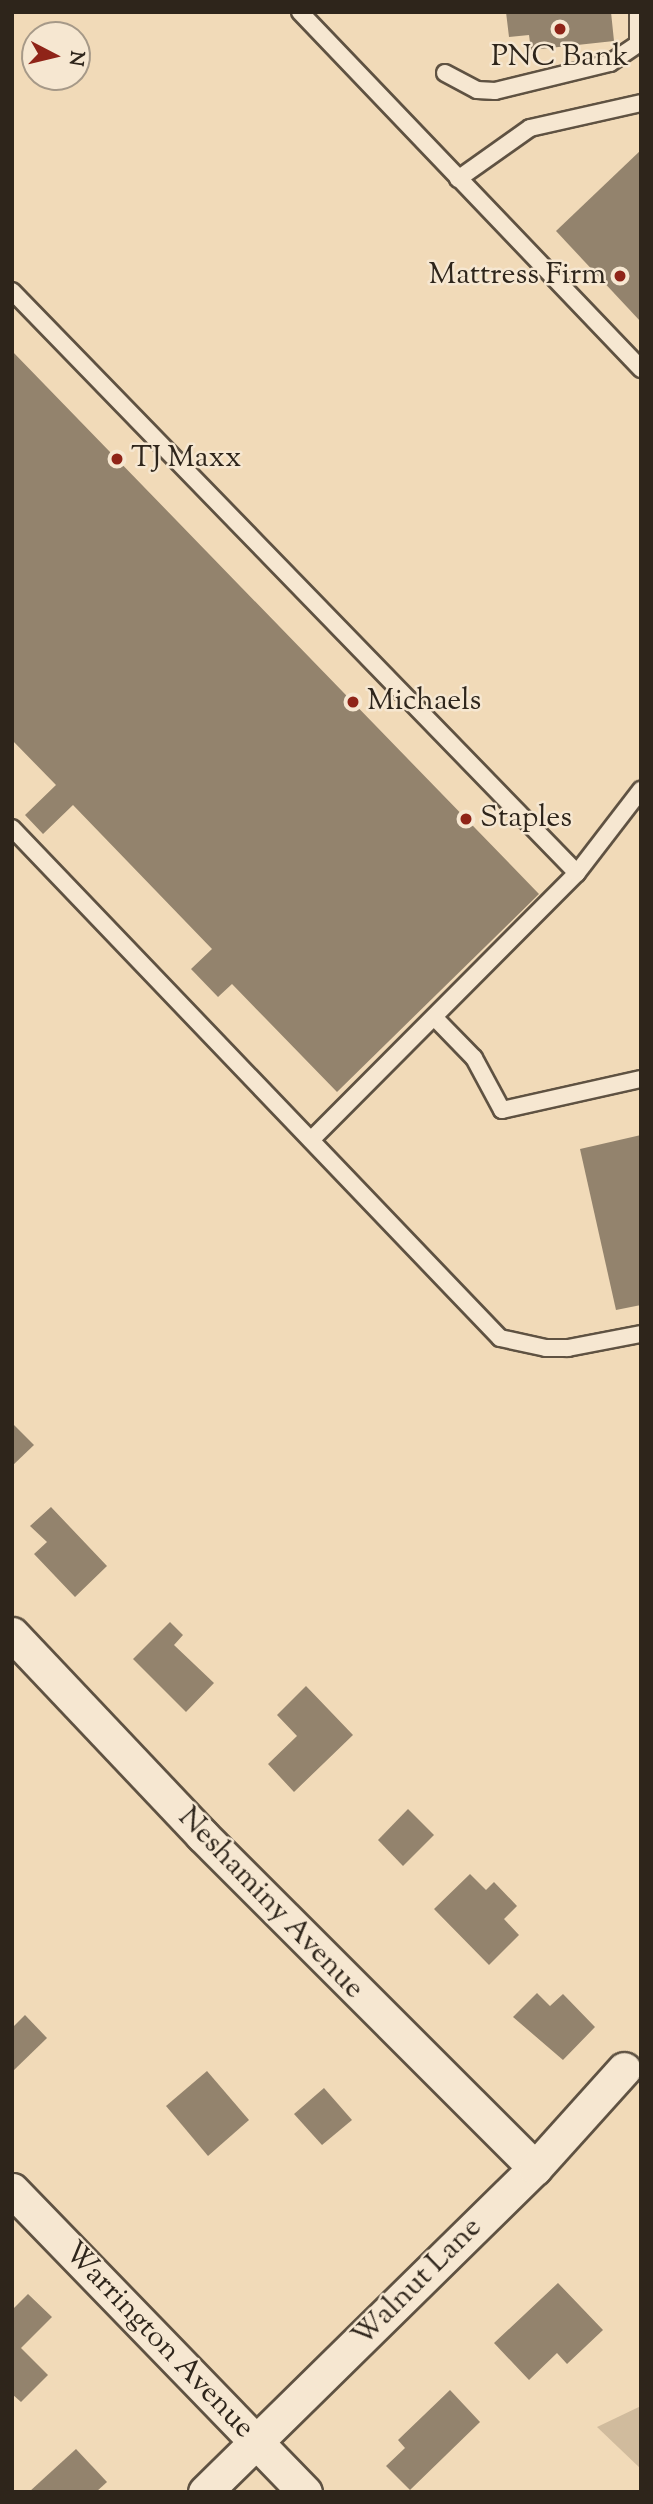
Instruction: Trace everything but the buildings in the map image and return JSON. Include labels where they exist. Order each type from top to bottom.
[{"type":"street","name":"Neshaminy Avenue","points":[[12,1634],[202,1836],[535,2168]]},
{"type":"street","name":"Walnut Lane","points":[[205,2492],[535,2168],[624,2069]]},
{"type":"street","name":"Warrington Avenue","points":[[12,2190],[305,2492]]},
{"type":"lane","points":[[300,12],[641,369]]},
{"type":"lane","points":[[445,73],[477,90],[495,91],[610,63],[638,44],[638,12]]},
{"type":"lane","points":[[458,179],[530,128],[641,103]]},
{"type":"lane","points":[[12,291],[577,873]]},
{"type":"lane","points":[[311,1140],[577,873],[641,790]]},
{"type":"lane","points":[[12,828],[500,1338],[557,1348],[585,1347],[641,1334]]},
{"type":"lane","points":[[434,1017],[474,1058],[502,1110],[641,1079]]},
{"type":"shaded area","points":[[641,2406],[641,2469],[597,2427]]},
{"type":"place","name":"PNC Bank","points":[[560,29]]},
{"type":"place","name":"Mattress Firm","points":[[620,276]]},
{"type":"place","name":"TJ Maxx","points":[[117,459]]},
{"type":"place","name":"Michaels","points":[[353,702]]},
{"type":"place","name":"Staples","points":[[466,819]]}]
